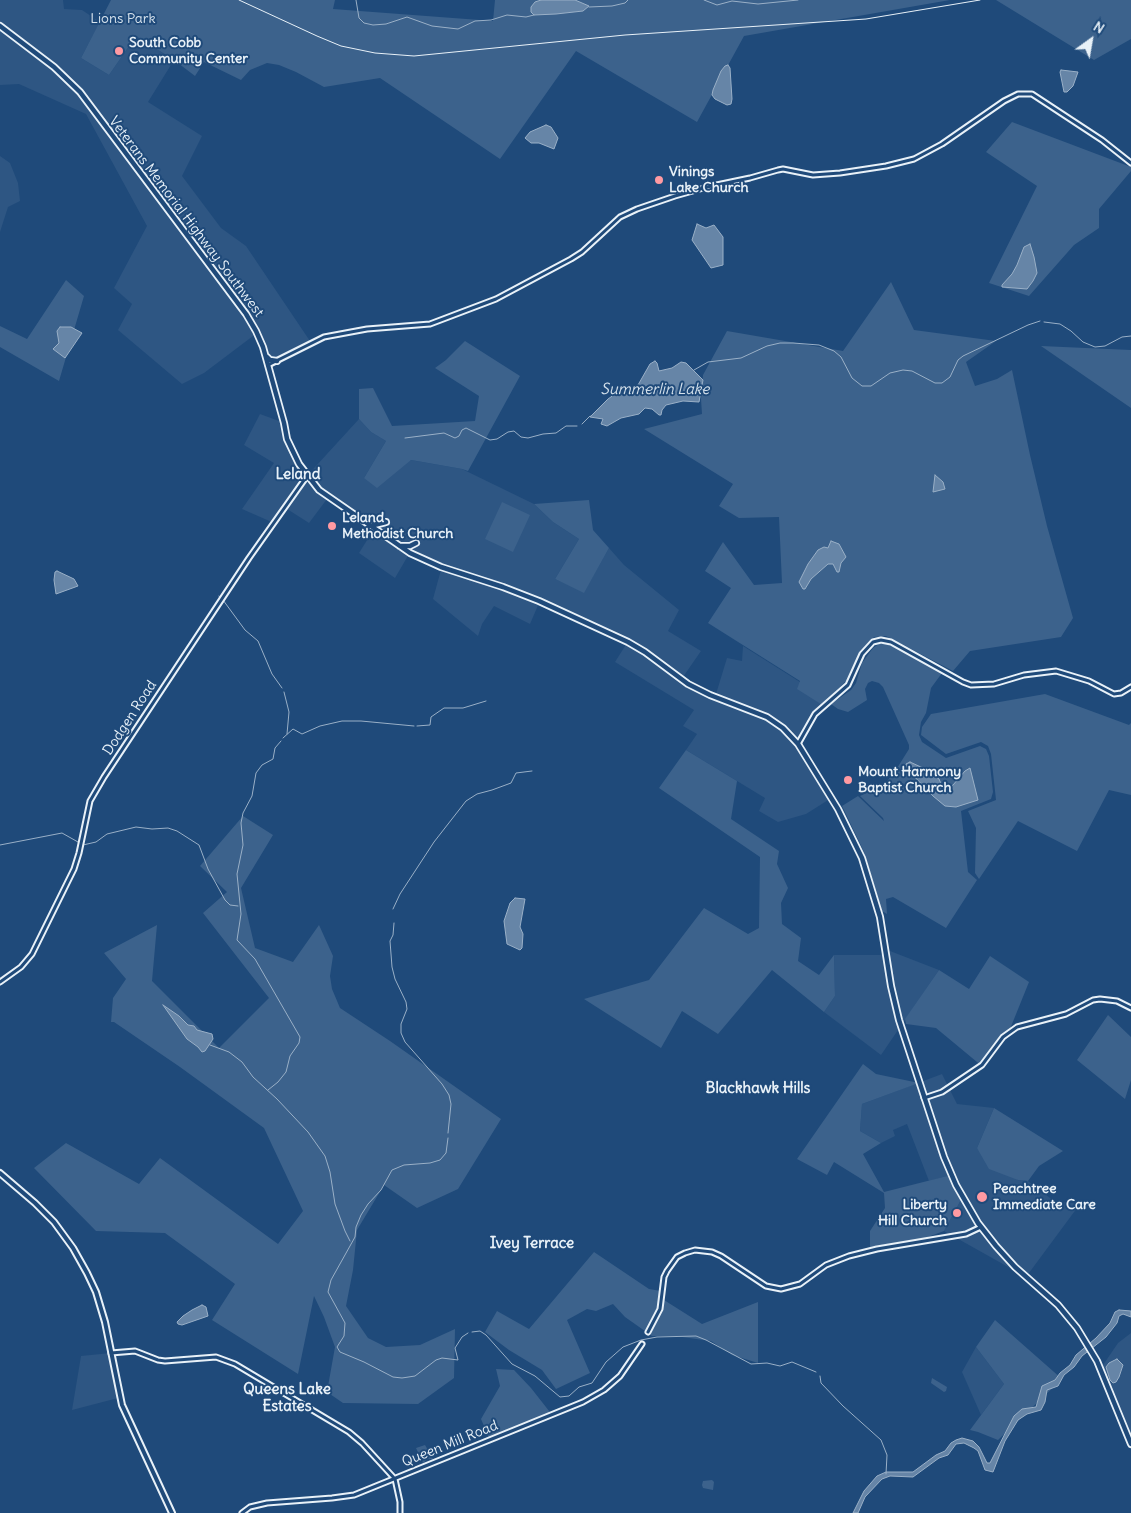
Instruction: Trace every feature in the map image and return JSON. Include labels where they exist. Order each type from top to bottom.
[{"type":"main road","name":"Veterans Memorial Highway Southwest","points":[[0,26],[64,76],[85,99],[246,314],[256,331],[266,356],[287,440],[307,476],[319,490],[410,553],[441,567],[503,587],[628,642],[688,684],[767,717],[783,728],[798,744],[838,809],[862,858],[880,919],[896,1008],[924,1098],[953,1180],[981,1227],[1010,1262],[1066,1313],[1084,1337],[1097,1361],[1131,1444]]},
{"type":"main road","points":[[266,356],[270,360],[277,360]]},
{"type":"main road","points":[[370,526],[386,522]]},
{"type":"main road","points":[[400,546],[410,546],[416,543]]},
{"type":"main road","points":[[0,1173],[43,1210],[73,1248],[96,1292],[105,1322],[118,1393],[123,1408],[172,1513]]},
{"type":"street","points":[[268,365],[324,337],[367,329],[430,324],[496,299],[582,252],[620,217],[689,191],[783,169],[821,175],[886,166],[914,159],[942,144],[1004,101],[1023,93],[1032,94],[1070,118],[1111,146],[1131,163]]},
{"type":"street","name":"Dodgen Road","points":[[0,982],[21,967],[32,954],[74,869],[90,801],[104,777],[249,558],[307,476]]},
{"type":"street","points":[[798,744],[815,714],[848,685],[862,654],[873,642],[881,640],[891,642],[971,685],[994,684],[1024,675],[1056,671],[1089,682],[1114,694],[1121,693],[1131,687]]},
{"type":"street","points":[[924,1098],[942,1092],[982,1065],[1003,1037],[1017,1027],[1058,1017],[1100,998],[1117,1001],[1131,1008]]},
{"type":"street","points":[[648,1332],[660,1309],[666,1270],[684,1253],[695,1250],[712,1252],[766,1286],[780,1289],[800,1284],[826,1265],[849,1256],[877,1249],[966,1234],[981,1227]]},
{"type":"street","name":"Queen Mill Road","points":[[242,1513],[250,1507],[267,1503],[349,1496],[395,1479],[590,1398],[604,1390],[620,1376],[642,1344]]},
{"type":"street","points":[[112,1353],[135,1351],[165,1361],[216,1357],[228,1360],[349,1432],[370,1451],[395,1479],[400,1502],[400,1513]]},
{"type":"shaded area","points":[[0,0],[63,0],[64,9],[82,10],[100,22],[81,58],[109,75],[136,36],[174,60],[148,102],[202,136],[182,176],[221,228],[246,246],[312,344],[268,364],[257,333],[204,373],[182,384],[118,330],[132,304],[114,288],[147,226],[86,114],[19,84],[0,85]]},
{"type":"shaded area","points":[[0,156],[10,163],[18,183],[20,201],[8,207],[0,232]]},
{"type":"shaded area","points":[[260,414],[279,421],[305,478],[359,419],[371,432],[386,441],[364,478],[411,460],[462,469],[534,504],[553,522],[579,539],[555,579],[584,592],[609,548],[624,565],[679,610],[668,631],[701,651],[683,677],[703,689],[716,694],[727,658],[742,661],[743,646],[800,682],[824,706],[814,715],[797,740],[804,746],[833,797],[806,814],[778,822],[759,811],[765,798],[686,750],[697,734],[683,726],[694,710],[615,662],[627,643],[539,603],[530,624],[494,606],[482,624],[478,636],[433,599],[442,566],[409,554],[395,578],[359,553],[374,529],[327,499],[309,523],[284,507],[274,523],[242,509],[274,463],[244,445]]},
{"type":"shaded area","points":[[890,951],[939,970],[881,1055],[824,1012],[835,996],[834,955],[880,955]]},
{"type":"shaded area","points":[[942,1074],[957,1104],[994,1108],[977,1148],[1018,1180],[1028,1181],[1054,1201],[1080,1204],[1026,1277],[944,1231],[963,1196],[951,1175],[929,1181],[907,1124],[893,1130],[895,1136],[881,1143],[860,1131],[862,1104]]},
{"type":"shaded area","points":[[1131,1333],[1131,1444],[1101,1368],[1118,1343]]},
{"type":"shaded area","points":[[976,1347],[1004,1384],[981,1415],[962,1372]]},
{"type":"shaded area","points":[[111,1353],[118,1398],[72,1410],[81,1356]]},
{"type":"green space","name":"Lions Park","points":[[111,0],[335,0],[333,9],[493,21],[495,0],[950,0],[744,36],[697,122],[576,51],[500,159],[380,78],[324,87],[296,72],[279,65],[267,63],[250,70],[241,80],[204,62],[195,76],[136,36],[109,75],[81,58]]},
{"type":"green space","points":[[996,0],[1131,0],[1131,39],[1094,60]]},
{"type":"green space","points":[[1012,122],[1131,167],[1131,171],[1099,209],[1099,228],[1074,245],[1029,296],[989,283],[1037,186],[986,152]]},
{"type":"green space","points":[[66,280],[84,296],[59,381],[0,347],[0,326],[27,339]]},
{"type":"green space","points":[[891,282],[914,330],[996,341],[966,362],[975,386],[997,379],[1012,370],[1047,526],[1073,618],[1061,637],[970,651],[953,671],[886,636],[874,637],[861,650],[849,678],[830,697],[831,700],[824,706],[797,689],[800,681],[708,623],[731,588],[705,571],[723,542],[754,585],[782,583],[779,517],[739,518],[719,506],[733,484],[644,429],[702,414],[703,375],[727,331],[843,351]]},
{"type":"green space","points":[[465,341],[520,376],[468,471],[411,460],[377,488],[364,478],[386,441],[371,432],[359,419],[359,389],[373,388],[392,426],[475,421],[479,396],[435,368]]},
{"type":"green space","points":[[1041,346],[1131,350],[1131,408]]},
{"type":"green space","points":[[589,500],[593,530],[609,548],[584,593],[555,579],[579,539],[553,522],[534,504]]},
{"type":"green space","points":[[502,502],[530,515],[513,552],[485,539]]},
{"type":"green space","points":[[879,644],[886,644],[899,649],[942,673],[931,688],[926,713],[921,722],[919,735],[922,742],[946,758],[980,746],[986,749],[989,756],[993,792],[991,799],[961,811],[968,872],[977,880],[946,928],[893,897],[886,899],[887,914],[882,911],[864,852],[842,806],[858,796],[884,821],[860,796],[875,789],[878,791],[894,773],[909,749],[909,745],[883,687],[879,683],[872,681],[868,683],[865,689],[867,700],[848,712],[838,709],[831,704],[851,690],[856,683],[862,663],[873,648]]},
{"type":"green space","points":[[1045,694],[1129,725],[1131,723],[1131,795],[1109,790],[1077,851],[1018,821],[979,879],[975,873],[976,828],[968,811],[996,800],[991,754],[988,746],[981,742],[946,754],[921,735],[922,727],[931,714]]},
{"type":"green space","points":[[686,750],[737,781],[731,819],[779,851],[777,864],[788,888],[781,903],[782,924],[801,938],[798,961],[819,975],[834,955],[835,996],[824,1012],[772,970],[718,1034],[682,1011],[661,1048],[584,999],[649,980],[704,908],[748,934],[759,928],[760,857],[659,788]]},
{"type":"green space","points":[[243,816],[273,835],[241,888],[255,948],[293,962],[319,925],[333,956],[330,976],[332,989],[340,1008],[501,1119],[458,1189],[417,1208],[384,1185],[357,1230],[353,1270],[346,1306],[368,1338],[386,1347],[420,1345],[455,1329],[454,1378],[418,1404],[343,1403],[327,1392],[335,1347],[314,1296],[298,1374],[212,1320],[235,1284],[165,1233],[96,1231],[34,1168],[66,1143],[139,1184],[160,1158],[278,1244],[303,1211],[264,1128],[180,1067],[114,1022],[111,1022],[113,998],[126,979],[104,953],[157,925],[152,981],[219,1048],[269,998],[203,913],[227,892],[200,866]]},
{"type":"green space","points":[[990,956],[1029,982],[1010,1029],[983,1067],[936,1028],[906,1024],[905,1019],[939,970],[969,989]]},
{"type":"green space","points":[[1108,1015],[1131,1037],[1131,1080],[1125,1099],[1077,1060]]},
{"type":"green space","points":[[863,1064],[876,1074],[919,1083],[862,1104],[860,1131],[881,1143],[863,1154],[884,1192],[951,1175],[963,1196],[944,1231],[925,1238],[870,1247],[870,1231],[885,1208],[884,1193],[834,1162],[827,1175],[797,1159]]},
{"type":"green space","points":[[994,1108],[1063,1151],[1039,1166],[1028,1181],[1018,1180],[989,1169],[977,1148]]},
{"type":"green space","points":[[594,1252],[649,1289],[661,1291],[660,1301],[664,1300],[702,1324],[758,1302],[758,1363],[732,1355],[711,1341],[675,1336],[652,1336],[625,1317],[613,1304],[596,1311],[587,1309],[567,1320],[590,1373],[556,1389],[542,1370],[509,1350],[485,1332],[497,1311],[529,1329]]},
{"type":"green space","points":[[995,1320],[1062,1379],[998,1440],[970,1430],[1004,1384],[976,1347]]},
{"type":"green space","points":[[496,1369],[514,1370],[553,1416],[489,1438],[481,1419],[500,1386]]},
{"type":"green space","points":[[932,1378],[947,1387],[946,1391],[944,1392],[931,1383]]},
{"type":"green space","points":[[425,1445],[433,1459],[428,1459],[423,1463],[416,1448]]},
{"type":"green space","points":[[712,1480],[714,1482],[713,1490],[703,1488],[703,1481]]},
{"type":"water","points":[[541,0],[575,0],[589,6],[583,11],[534,15],[531,12],[531,7],[535,2]]},
{"type":"water","points":[[728,65],[730,68],[732,99],[731,104],[727,105],[715,99],[712,95],[721,71]]},
{"type":"water","points":[[1061,70],[1078,72],[1073,86],[1067,92],[1064,92]]},
{"type":"water","points":[[546,125],[551,127],[558,138],[554,149],[539,143],[531,143],[525,138],[530,132]]},
{"type":"water","points":[[697,224],[706,228],[714,225],[723,237],[723,265],[711,268],[692,240]]},
{"type":"water","points":[[1030,244],[1037,273],[1033,281],[1027,289],[1002,287],[1017,265],[1024,247]]},
{"type":"water","points":[[60,327],[71,327],[82,333],[65,358],[53,349],[59,343],[57,331]]},
{"type":"water","name":"Summerlin Lake","points":[[655,361],[659,371],[672,368],[681,362],[686,363],[703,380],[699,402],[683,401],[666,405],[661,415],[652,409],[645,408],[639,414],[621,418],[607,426],[601,424],[603,419],[590,417],[615,394],[638,385],[650,364]]},
{"type":"water","points":[[935,475],[943,482],[945,489],[933,492]]},
{"type":"water","points":[[831,541],[839,544],[846,557],[841,563],[839,572],[837,572],[833,564],[828,564],[803,589],[799,582],[808,564],[818,550],[824,547],[828,548]]},
{"type":"water","points":[[57,571],[74,579],[78,586],[56,594],[54,580],[55,572]]},
{"type":"water","points":[[910,762],[939,779],[942,786],[946,788],[953,785],[970,768],[978,800],[956,807],[945,806],[907,769],[906,764]]},
{"type":"water","points":[[515,898],[525,899],[520,927],[523,934],[522,948],[520,950],[507,944],[504,921],[510,903]]},
{"type":"water","points":[[163,1005],[188,1025],[194,1026],[197,1030],[212,1034],[213,1039],[205,1051],[202,1052],[187,1039]]},
{"type":"water","points":[[202,1305],[206,1307],[208,1316],[182,1325],[178,1324],[177,1322],[183,1316]]},
{"type":"water","points":[[1119,1310],[1131,1311],[1131,1317],[1123,1314],[1119,1316],[1117,1323],[1106,1337],[1082,1356],[1074,1367],[1064,1375],[1058,1386],[1047,1390],[1045,1402],[1041,1410],[1027,1414],[1018,1420],[1005,1441],[993,1472],[985,1470],[978,1451],[964,1443],[956,1444],[948,1455],[939,1458],[913,1477],[890,1476],[882,1479],[865,1497],[858,1513],[853,1513],[864,1491],[877,1476],[886,1472],[913,1472],[936,1455],[945,1451],[956,1440],[962,1438],[973,1441],[979,1447],[987,1463],[990,1463],[1014,1416],[1022,1409],[1036,1407],[1042,1386],[1055,1380],[1070,1365],[1076,1355],[1110,1323],[1115,1312]]},
{"type":"water","points":[[1117,1359],[1123,1365],[1119,1377],[1113,1383],[1110,1380],[1106,1367]]},
{"type":"waterway","points":[[356,0],[359,18],[364,23],[373,25],[386,24],[407,17],[432,26],[458,29],[475,21],[491,20],[507,15],[526,17],[534,15]]},
{"type":"waterway","points":[[589,7],[612,6],[625,3],[628,0]]},
{"type":"waterway","points":[[704,0],[717,5],[732,1],[758,4],[798,0]]},
{"type":"waterway","points":[[694,370],[708,362],[741,358],[767,346],[793,343],[819,345],[834,351],[841,357],[852,378],[862,386],[871,386],[890,373],[903,370],[912,371],[935,383],[942,383],[950,377],[958,360],[963,356],[1040,321]]},
{"type":"waterway","points":[[1044,322],[1060,324],[1083,342],[1095,347],[1105,346],[1122,337],[1131,336]]},
{"type":"waterway","points":[[582,424],[590,416]]},
{"type":"waterway","points":[[405,438],[444,433],[455,438],[466,428],[490,440],[497,439],[508,432],[514,431],[521,437],[528,438],[556,433],[566,426],[577,426]]},
{"type":"waterway","points":[[223,600],[245,630],[258,641],[272,674],[282,688]]},
{"type":"waterway","points":[[284,692],[289,712],[287,734]]},
{"type":"waterway","points":[[417,726],[430,725],[431,717],[444,708],[463,708],[486,701]]},
{"type":"waterway","points":[[283,738],[293,729],[302,734],[320,726],[342,721],[414,726]]},
{"type":"waterway","points":[[268,1090],[286,1072],[290,1056],[299,1043],[300,1037],[255,959],[237,940],[241,914],[237,874],[243,845],[241,823],[243,813],[252,796],[256,773],[262,765],[273,759],[275,748],[281,741]]},
{"type":"waterway","points":[[393,909],[400,894],[434,842],[466,801],[477,794],[511,783],[516,773],[532,771]]},
{"type":"waterway","points":[[83,845],[96,842],[107,834],[136,827],[168,828],[177,831],[199,845],[208,869],[225,900],[230,905],[238,906]]},
{"type":"waterway","points":[[0,845],[62,833],[78,842]]},
{"type":"waterway","points":[[394,923],[393,935],[390,941],[392,967],[407,1009],[401,1024],[401,1033],[405,1042],[442,1084],[449,1095],[451,1104],[448,1133]]},
{"type":"waterway","points":[[210,1045],[229,1052],[242,1062],[253,1077],[308,1132],[325,1156],[330,1172],[335,1204],[350,1241]]},
{"type":"waterway","points":[[448,1138],[446,1153],[440,1160],[430,1163],[404,1165],[392,1170],[381,1190],[361,1215],[356,1227],[355,1237],[331,1280],[328,1292],[345,1323],[344,1336],[337,1347],[340,1352],[393,1377],[415,1376],[436,1360],[442,1358],[458,1360],[455,1348],[462,1337],[468,1333]]},
{"type":"waterway","points":[[472,1332],[480,1331],[486,1335],[512,1364],[535,1376],[560,1397],[569,1396],[579,1387],[592,1383],[606,1362],[623,1347],[641,1340],[657,1337],[696,1336],[751,1364],[767,1363],[780,1366],[792,1362],[816,1372]]},
{"type":"waterway","points":[[820,1376],[821,1383],[843,1406],[881,1440],[887,1455],[886,1474]]},
{"type":"railway","points":[[239,0],[341,46],[375,53],[414,56],[625,35],[866,19],[980,0]]},
{"type":"place","name":"South Cobb Community Center","points":[[119,51]]},
{"type":"place","name":"Vinings Lake Church","points":[[659,180]]},
{"type":"place","name":"Leland Methodist Church","points":[[332,526]]},
{"type":"place","name":"Mount Harmony Baptist Church","points":[[848,780]]},
{"type":"place","name":"Peachtree Immediate Care","points":[[982,1197]]},
{"type":"place","name":"Liberty Hill Church","points":[[957,1213]]},
{"type":"district","name":"Leland","points":[[298,475]]},
{"type":"district","name":"Blackhawk Hills","points":[[758,1089]]},
{"type":"district","name":"Ivey Terrace","points":[[532,1244]]},
{"type":"district","name":"Queens Lake Estates","points":[[287,1398]]}]
